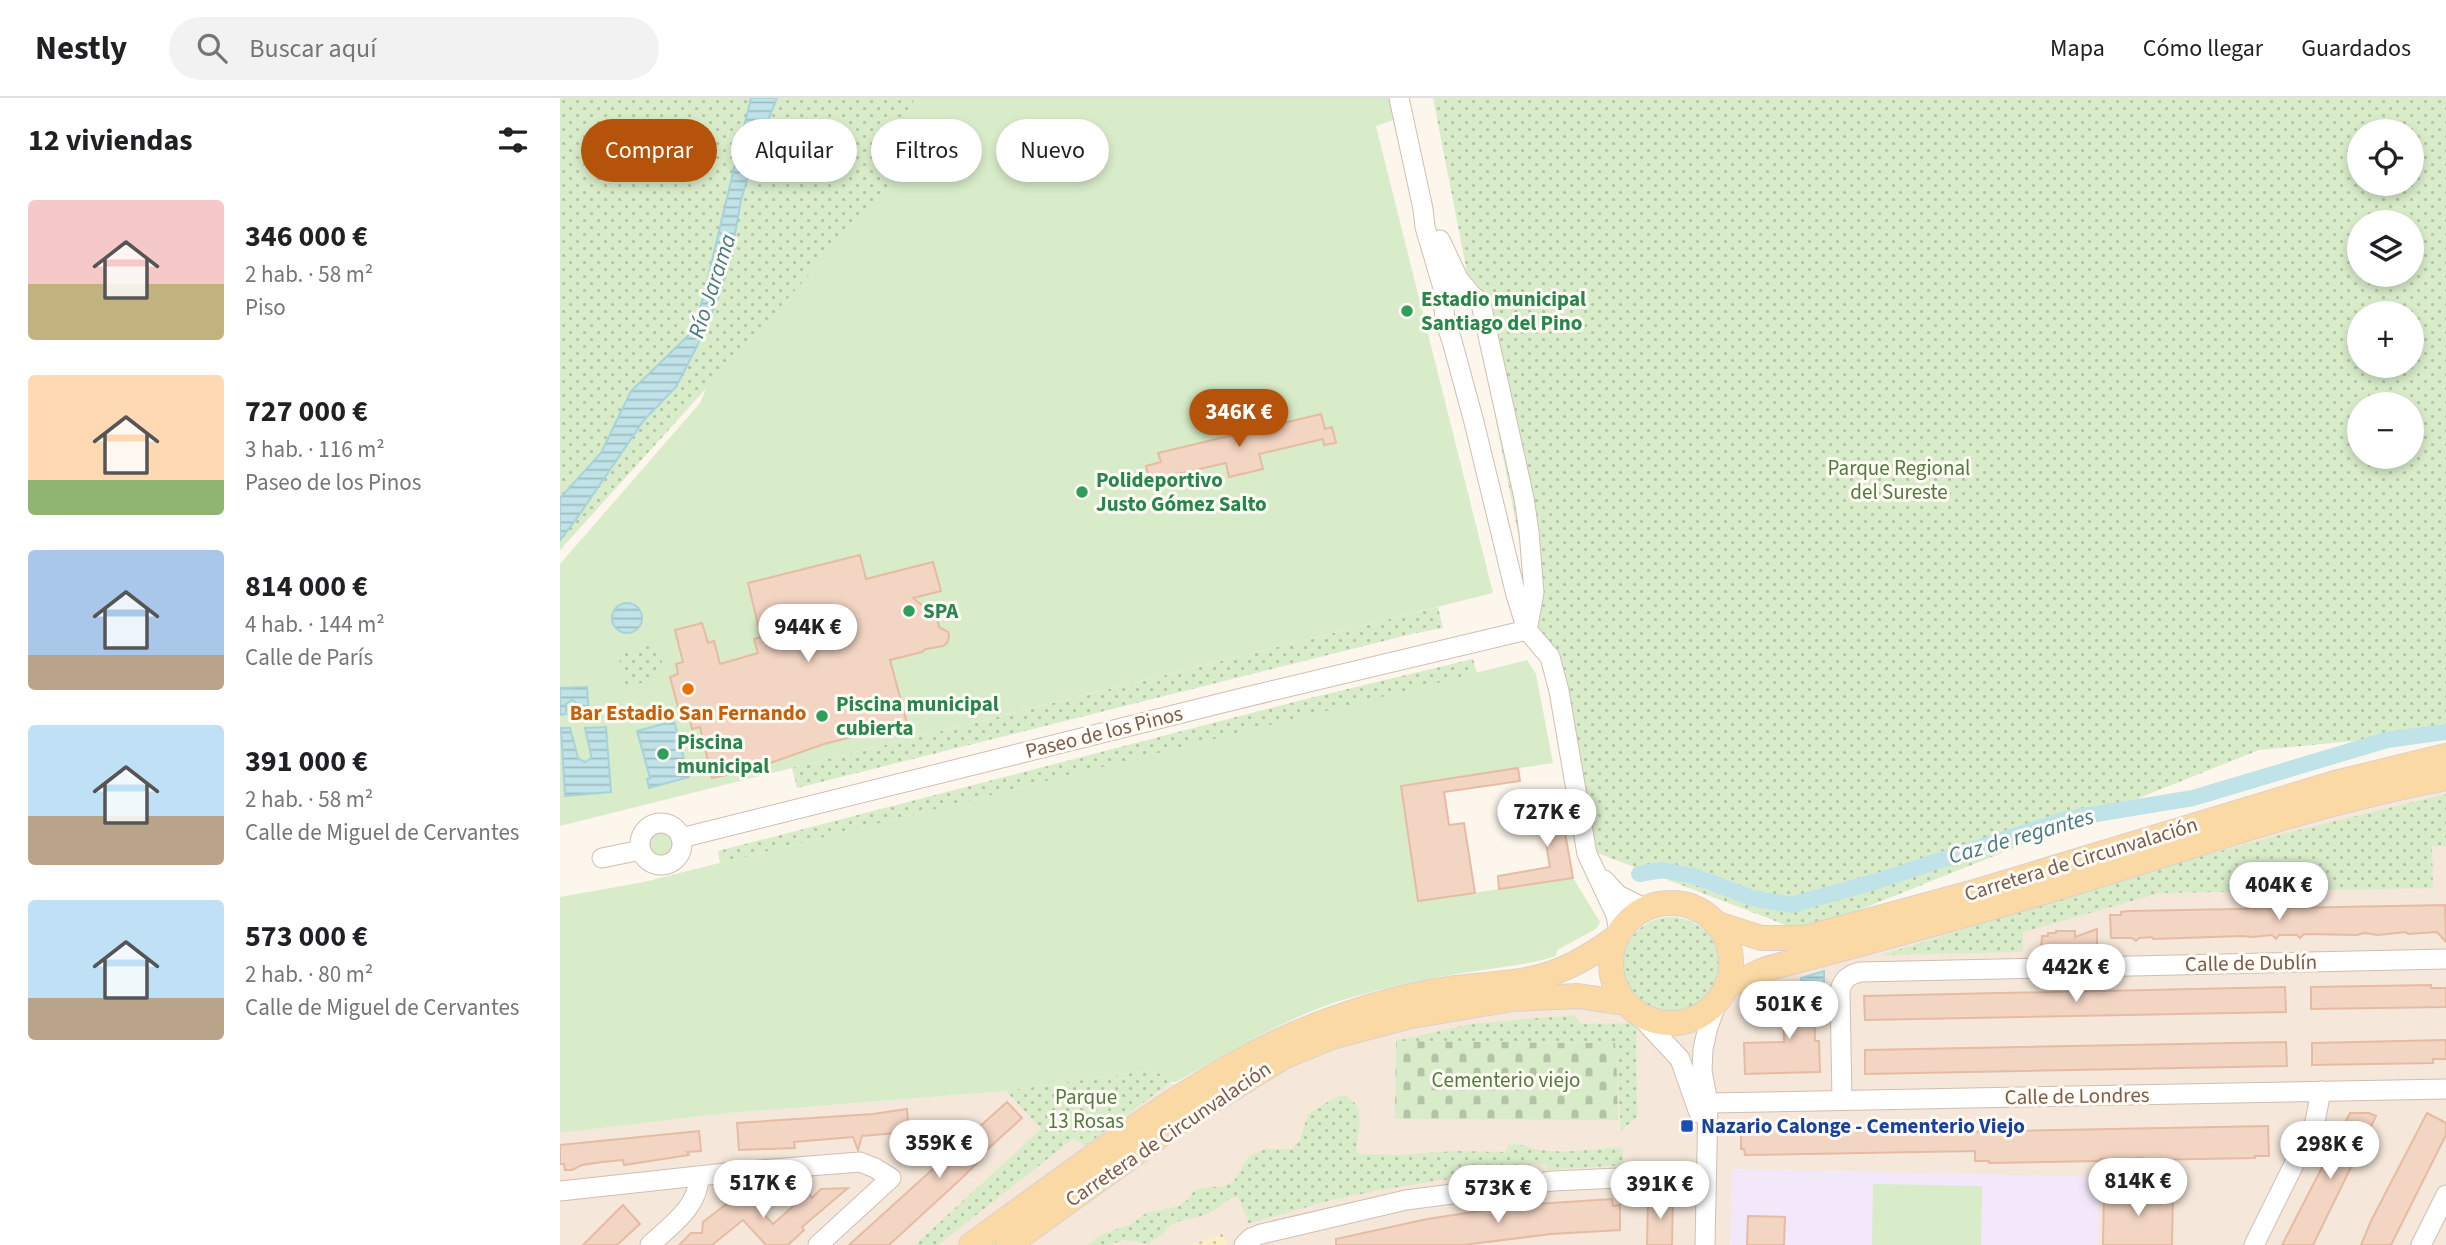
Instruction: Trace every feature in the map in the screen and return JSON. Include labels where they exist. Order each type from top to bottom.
[{"type":"main road","name":"Carretera de Circunvalación","points":[[1715,923],[1761,938],[1805,939],[1978,891],[2335,783],[2446,757]]},
{"type":"main road","name":"Carretera de Circunvalación","points":[[1722,995],[1766,969],[2028,897],[2267,822],[2378,791],[2446,778]]},
{"type":"main road","points":[[1670,903],[1683,904],[1706,915],[1715,923],[1725,937],[1730,954],[1730,971],[1722,995],[1708,1010],[1686,1022],[1662,1023],[1632,1009],[1617,990],[1611,961],[1618,935],[1635,915],[1646,909],[1670,903]]},
{"type":"main road","name":"Carretera de Circunvalación","points":[[971,1245],[1173,1101],[1265,1046],[1375,1004],[1447,989],[1550,974],[1570,966],[1618,935]]},
{"type":"main road","name":"Carretera de Circunvalación","points":[[1007,1245],[1193,1112],[1285,1056],[1332,1037],[1411,1016],[1511,999],[1578,996],[1632,1009]]},
{"type":"street","points":[[1399,98],[1425,227],[1446,298],[1445,321],[1475,422],[1516,595],[1527,630],[1545,650],[1553,668],[1587,854],[1616,915],[1618,935]]},
{"type":"street","points":[[1423,209],[1452,267],[1481,304],[1524,498],[1534,592],[1527,630]]},
{"type":"street","points":[[1446,298],[1451,292],[1459,290],[1470,293]]},
{"type":"street","name":"Paseo de los Pinos","points":[[681,838],[1527,630]]},
{"type":"street","points":[[666,824],[681,838],[680,852],[670,863],[656,865],[644,856],[641,850],[642,836],[652,825],[666,824]]},
{"type":"street","points":[[602,858],[641,850]]},
{"type":"street","points":[[1592,867],[1618,895],[1646,909]]},
{"type":"street","name":"Calle de Dublín","points":[[1842,1100],[1840,990],[1842,983],[1850,975],[1860,972],[2446,959]]},
{"type":"street","points":[[1705,1245],[1707,1103],[1702,1071],[1703,1049],[1708,1027],[1722,995]]},
{"type":"street","points":[[1632,1009],[1680,1059],[1706,1132]]},
{"type":"street","name":"Calle de Londres","points":[[1707,1103],[2446,1089]]},
{"type":"street","points":[[2254,1245],[2315,1122],[2320,1091]]},
{"type":"street","points":[[560,1191],[860,1162],[891,1178],[818,1245]]},
{"type":"street","points":[[1248,1242],[1301,1224],[1406,1200],[1553,1181],[1706,1174]]},
{"type":"street","points":[[650,1245],[690,1207],[696,1195],[699,1176]]},
{"type":"street","points":[[2421,1245],[2446,1195]]},
{"type":"shaded area","points":[[2446,787],[2446,1245],[560,1245],[560,1133],[729,1113],[1006,1091],[1147,1071],[1166,1075],[1199,1118],[1296,1062],[1408,1024],[1547,1005],[1639,1015],[1662,1023],[1686,1022],[1717,1002],[1760,982],[2367,804]]},
{"type":"shaded area","points":[[1732,1169],[2100,1177],[2098,1245],[1730,1245]]},
{"type":"green space","points":[[560,98],[914,98],[909,119],[871,119],[871,182],[893,182],[560,550]]},
{"type":"green space","name":"Polideportivo Justo Gómez Salto","points":[[822,98],[1407,98],[1411,114],[1376,126],[1493,593],[560,826],[560,564],[700,403],[788,182],[857,182],[857,119],[814,119]]},
{"type":"green space","name":"Parque Regional del Sureste","points":[[1433,98],[2446,98],[2446,732],[2259,750],[1804,932],[1579,846]]},
{"type":"green space","points":[[1438,607],[1443,628],[797,788],[792,768]]},
{"type":"green space","points":[[657,644],[663,666],[657,667],[660,678],[626,687],[618,654]]},
{"type":"green space","points":[[1473,659],[1477,673],[720,863],[718,851],[1306,699]]},
{"type":"green space","points":[[1527,660],[1536,674],[1553,763],[1401,786],[1419,901],[1573,878],[1600,922],[1596,929],[1557,950],[1556,956],[1418,981],[1330,1004],[1262,1034],[1176,1082],[1171,1082],[1166,1075],[1147,1071],[1006,1091],[729,1113],[560,1133],[560,897],[644,882]]},
{"type":"green space","points":[[2446,794],[2446,846],[2432,846],[2433,888],[2160,893],[2023,932],[2023,952],[1881,955],[2188,860]]},
{"type":"green space","points":[[661,832],[669,836],[673,844],[669,852],[661,856],[653,852],[649,844],[653,836]]},
{"type":"green space","points":[[1671,917],[1689,921],[1705,931],[1715,947],[1719,965],[1715,983],[1705,999],[1689,1009],[1671,1013],[1653,1009],[1637,999],[1627,983],[1623,965],[1627,947],[1637,931],[1653,921]]},
{"type":"green space","points":[[1574,1015],[1581,1024],[1636,1023],[1637,1117],[1621,1131],[1615,1043],[1396,1041],[1470,1024]]},
{"type":"green space","name":"Cementerio viejo","points":[[1396,1041],[1616,1043],[1618,1120],[1395,1119]]},
{"type":"green space","name":"Parque 13 Rosas","points":[[1147,1071],[1166,1075],[1171,1082],[1085,1146],[1074,1138],[938,1245],[915,1245],[1041,1129],[1006,1091]]},
{"type":"green space","points":[[1343,1095],[1351,1099],[1359,1111],[1356,1151],[1360,1154],[1505,1152],[1508,1146],[1517,1143],[1529,1148],[1555,1151],[1622,1147],[1624,1165],[1547,1170],[1546,1164],[1515,1165],[1504,1170],[1328,1201],[1247,1224],[1248,1220],[1238,1197],[1234,1197],[1210,1213],[1173,1224],[1149,1244],[1125,1240],[1107,1245],[1088,1245],[1100,1235],[1132,1224],[1146,1213],[1179,1206],[1200,1188],[1225,1186],[1234,1181],[1248,1157],[1257,1152],[1266,1149],[1292,1149],[1300,1140],[1308,1114]]},
{"type":"green space","points":[[1873,1184],[1982,1186],[1981,1245],[1872,1245]]},
{"type":"sand","points":[[1224,1233],[1227,1245],[1191,1245]]},
{"type":"water","points":[[751,98],[777,98],[768,119],[746,119]]},
{"type":"water","name":"Río Jarama","points":[[731,181],[746,182],[730,262],[718,299],[676,387],[644,420],[560,540],[560,498],[601,453],[631,391],[692,332],[703,298]]},
{"type":"water","points":[[627,603],[637,608],[642,618],[637,628],[627,633],[617,628],[612,618],[617,608]]},
{"type":"water","points":[[587,687],[589,713],[580,713],[578,704],[572,700],[566,704],[566,714],[560,715],[560,688]]},
{"type":"water","name":"Piscina municipal","points":[[674,721],[689,777],[649,788],[647,779],[650,778],[637,731]]},
{"type":"water","points":[[606,727],[611,792],[565,796],[561,728],[570,728],[578,758],[585,762],[591,755],[585,728]]},
{"type":"water","points":[[1824,971],[1824,984],[1807,985],[1806,981],[1802,982],[1801,978]]},
{"type":"building","points":[[1321,414],[1325,429],[1332,427],[1336,443],[1324,445],[1323,439],[1259,454],[1263,469],[1229,477],[1226,463],[1164,477],[1166,485],[1152,489],[1146,466],[1161,462],[1158,453]]},
{"type":"building","points":[[860,555],[866,579],[933,562],[941,591],[913,598],[937,617],[939,627],[948,632],[949,637],[943,646],[890,660],[907,723],[824,744],[753,769],[712,778],[700,727],[692,729],[689,716],[681,718],[670,677],[678,674],[676,664],[683,662],[675,630],[702,623],[708,643],[714,641],[720,664],[758,653],[754,639],[761,637],[748,583]]},
{"type":"building","points":[[1518,768],[1520,781],[1444,792],[1449,825],[1464,823],[1475,893],[1418,901],[1401,786]]},
{"type":"building","points":[[1558,793],[1573,878],[1499,889],[1498,876],[1550,867],[1538,796]]},
{"type":"building","points":[[2445,905],[2446,942],[2437,932],[2378,935],[2304,934],[2300,938],[2297,935],[2279,935],[2276,939],[2272,935],[2152,937],[2139,938],[2136,941],[2132,938],[2111,938],[2110,915],[2121,915],[2121,912],[2130,911]]},
{"type":"building","points":[[2097,929],[2097,948],[2041,949],[2042,936],[2048,936],[2048,933],[2075,931],[2075,937]]},
{"type":"building","points":[[2431,985],[2431,988],[2446,988],[2446,1007],[2311,1009],[2311,987]]},
{"type":"building","points":[[2285,987],[2286,1012],[1865,1020],[1864,996]]},
{"type":"building","points":[[1814,992],[1815,1041],[1819,1041],[1820,1072],[1745,1074],[1744,1043],[1784,1042],[1783,993]]},
{"type":"building","points":[[2446,1040],[2446,1059],[2433,1059],[2433,1063],[2312,1065],[2312,1043]]},
{"type":"building","points":[[2286,1042],[2287,1066],[1865,1074],[1865,1050]]},
{"type":"building","points":[[1007,1102],[1022,1118],[889,1245],[849,1245]]},
{"type":"building","points":[[907,1109],[909,1132],[862,1136],[858,1150],[853,1137],[794,1142],[795,1148],[739,1150],[737,1123],[873,1114]]},
{"type":"building","points":[[2350,1113],[2369,1113],[2376,1116],[2313,1245],[2282,1245]]},
{"type":"building","points":[[2427,1113],[2446,1123],[2446,1135],[2391,1245],[2361,1245],[2371,1221]]},
{"type":"building","points":[[1928,1125],[1961,1127],[1961,1132],[2268,1126],[2269,1156],[1989,1163],[1975,1161],[1975,1151],[1745,1155],[1744,1149],[1741,1149],[1741,1130],[1755,1128],[1890,1128]]},
{"type":"building","points":[[699,1131],[701,1151],[687,1152],[689,1155],[624,1165],[623,1160],[602,1162],[582,1165],[572,1170],[565,1170],[564,1164],[560,1164],[560,1145]]},
{"type":"building","points":[[848,1188],[802,1227],[804,1230],[788,1245],[766,1245],[743,1220],[712,1245],[679,1245],[691,1233],[702,1233],[703,1222],[738,1195],[741,1198],[745,1194],[773,1224],[808,1193],[812,1198],[821,1189]]},
{"type":"building","points":[[2104,1191],[2173,1193],[2172,1245],[2103,1245]]},
{"type":"building","points":[[1648,1197],[1673,1198],[1672,1245],[1647,1245]]},
{"type":"building","points":[[1612,1199],[1613,1206],[1620,1205],[1620,1230],[1551,1234],[1463,1245],[1336,1245],[1336,1239],[1427,1219],[1520,1205]]},
{"type":"building","points":[[623,1205],[640,1224],[617,1245],[583,1245]]},
{"type":"building","points":[[1748,1216],[1785,1217],[1784,1245],[1747,1245]]},
{"type":"waterway","name":"Caz de regantes","points":[[1639,874],[1662,870],[1694,876],[1752,898],[1791,905],[1874,882],[2066,819],[2193,798],[2387,740],[2446,732]]},
{"type":"place","name":"Estadio municipal Santiago del Pino","points":[[1407,311]]},
{"type":"place","name":"Polideportivo Justo Gómez Salto","points":[[1082,492]]},
{"type":"place","name":"SPA","points":[[909,611]]},
{"type":"place","name":"Bar Estadio San Fernando","points":[[688,689]]},
{"type":"place","name":"Piscina municipal cubierta","points":[[822,716]]},
{"type":"place","name":"Piscina municipal","points":[[663,754]]},
{"type":"place","name":"Nazario Calonge - Cementerio Viejo","points":[[1687,1126]]}]
